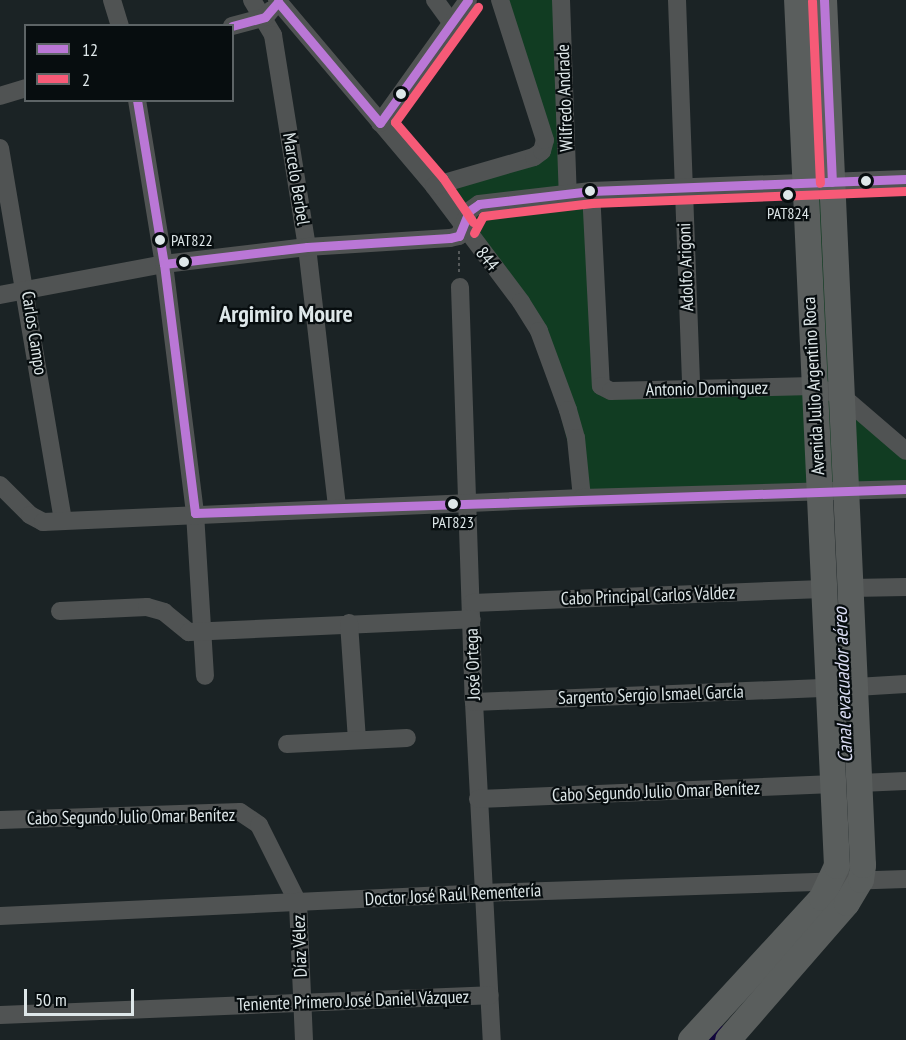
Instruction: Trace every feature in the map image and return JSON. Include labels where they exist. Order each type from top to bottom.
[{"type":"main road","name":"Avenida Julio Argentino Roca","points":[[797,0],[813,386],[834,784],[837,866],[833,882]]},
{"type":"main road","name":"Avenida Julio Argentino Roca","points":[[824,0],[860,783],[861,880]]},
{"type":"main road","points":[[728,1040],[847,903],[861,880]]},
{"type":"main road","points":[[691,1040],[822,898],[833,882]]},
{"type":"street","points":[[112,0],[119,24]]},
{"type":"street","name":"Marcelo Berbel","points":[[252,0],[265,17],[273,35],[307,247],[337,507]]},
{"type":"street","points":[[435,0],[452,22]]},
{"type":"street","points":[[380,123],[468,0]]},
{"type":"street","points":[[434,186],[534,157],[542,151],[545,140],[500,0]]},
{"type":"street","name":"Wilfredo Andrade","points":[[561,0],[568,197]]},
{"type":"street","name":"Adolfo Arigoni","points":[[676,0],[691,389]]},
{"type":"street","points":[[234,25],[265,17],[277,1]]},
{"type":"street","name":"844","points":[[277,1],[434,186],[461,232],[521,302],[539,331],[576,438],[582,498]]},
{"type":"street","points":[[0,96],[24,89]]},
{"type":"street","points":[[137,102],[164,264],[195,513],[205,676]]},
{"type":"street","name":"Carlos Campo","points":[[0,148],[27,288],[63,519]]},
{"type":"street","points":[[2,291],[164,264],[461,232],[469,211],[479,204],[568,197],[591,191],[906,179]]},
{"type":"street","name":"Antonio Dominguez","points":[[591,191],[601,386],[611,391],[813,386]]},
{"type":"street","name":"José Ortega","points":[[460,287],[478,799],[492,1040]]},
{"type":"street","points":[[813,386],[842,396],[906,451]]},
{"type":"street","points":[[0,485],[30,515],[43,522],[63,519],[337,507],[845,489],[906,489]]},
{"type":"street","points":[[851,588],[906,587]]},
{"type":"street","name":"Cabo Principal Carlos Valdez","points":[[202,631],[349,623],[472,611],[823,589]]},
{"type":"street","points":[[60,611],[147,607],[164,612],[189,632],[202,631]]},
{"type":"street","points":[[349,623],[357,740]]},
{"type":"street","points":[[855,687],[906,684]]},
{"type":"street","name":"Sargento Sergio Ismael García","points":[[474,702],[828,688]]},
{"type":"street","points":[[287,744],[407,738]]},
{"type":"street","points":[[860,783],[906,781]]},
{"type":"street","name":"Cabo Segundo Julio Omar Benítez","points":[[478,799],[834,784]]},
{"type":"street","name":"Cabo Segundo Julio Omar Benítez","points":[[0,820],[240,812],[259,825]]},
{"type":"street","name":"Díaz Vélez","points":[[259,825],[298,903],[304,1040]]},
{"type":"street","name":"Doctor José Raúl Rementería","points":[[0,916],[298,903],[482,892],[906,879]]},
{"type":"street","name":"Teniente Primero José Daniel Vázquez","points":[[0,1015],[490,995]]},
{"type":"path","points":[[460,287],[461,232]]},
{"type":"green space","points":[[500,0],[561,0],[568,196],[591,191],[601,386],[813,386],[797,0],[824,0],[842,396],[906,451],[906,489],[582,498],[539,331],[434,186],[542,151]]},
{"type":"waterway","name":"Canal evacuador aéreo","points":[[711,1040],[722,1028]]},
{"type":"transit line","name":"12","points":[[380,123],[468,0]]},
{"type":"transit line","name":"12","points":[[824,0],[832,182]]},
{"type":"transit line","name":"2","points":[[812,1],[820,183]]},
{"type":"transit line","name":"12","points":[[278,2],[380,123]]},
{"type":"transit line","name":"12","points":[[234,25],[265,17],[278,2]]},
{"type":"transit line","name":"2","points":[[473,222],[443,178],[395,122],[478,7]]},
{"type":"transit line","name":"12","points":[[137,102],[164,264],[195,513],[906,489]]},
{"type":"transit line","name":"12","points":[[164,264],[307,247],[450,238],[459,236],[469,211],[479,204],[591,191],[906,179]]},
{"type":"transit line","name":"2","points":[[474,233],[483,216],[592,203],[906,191]]},
{"type":"place","name":"PAT824","points":[[788,195]]},
{"type":"place","name":"PAT822","points":[[160,240]]},
{"type":"place","name":"PAT823","points":[[453,504]]},
{"type":"district","name":"Argimiro Moure","points":[[286,314]]}]
